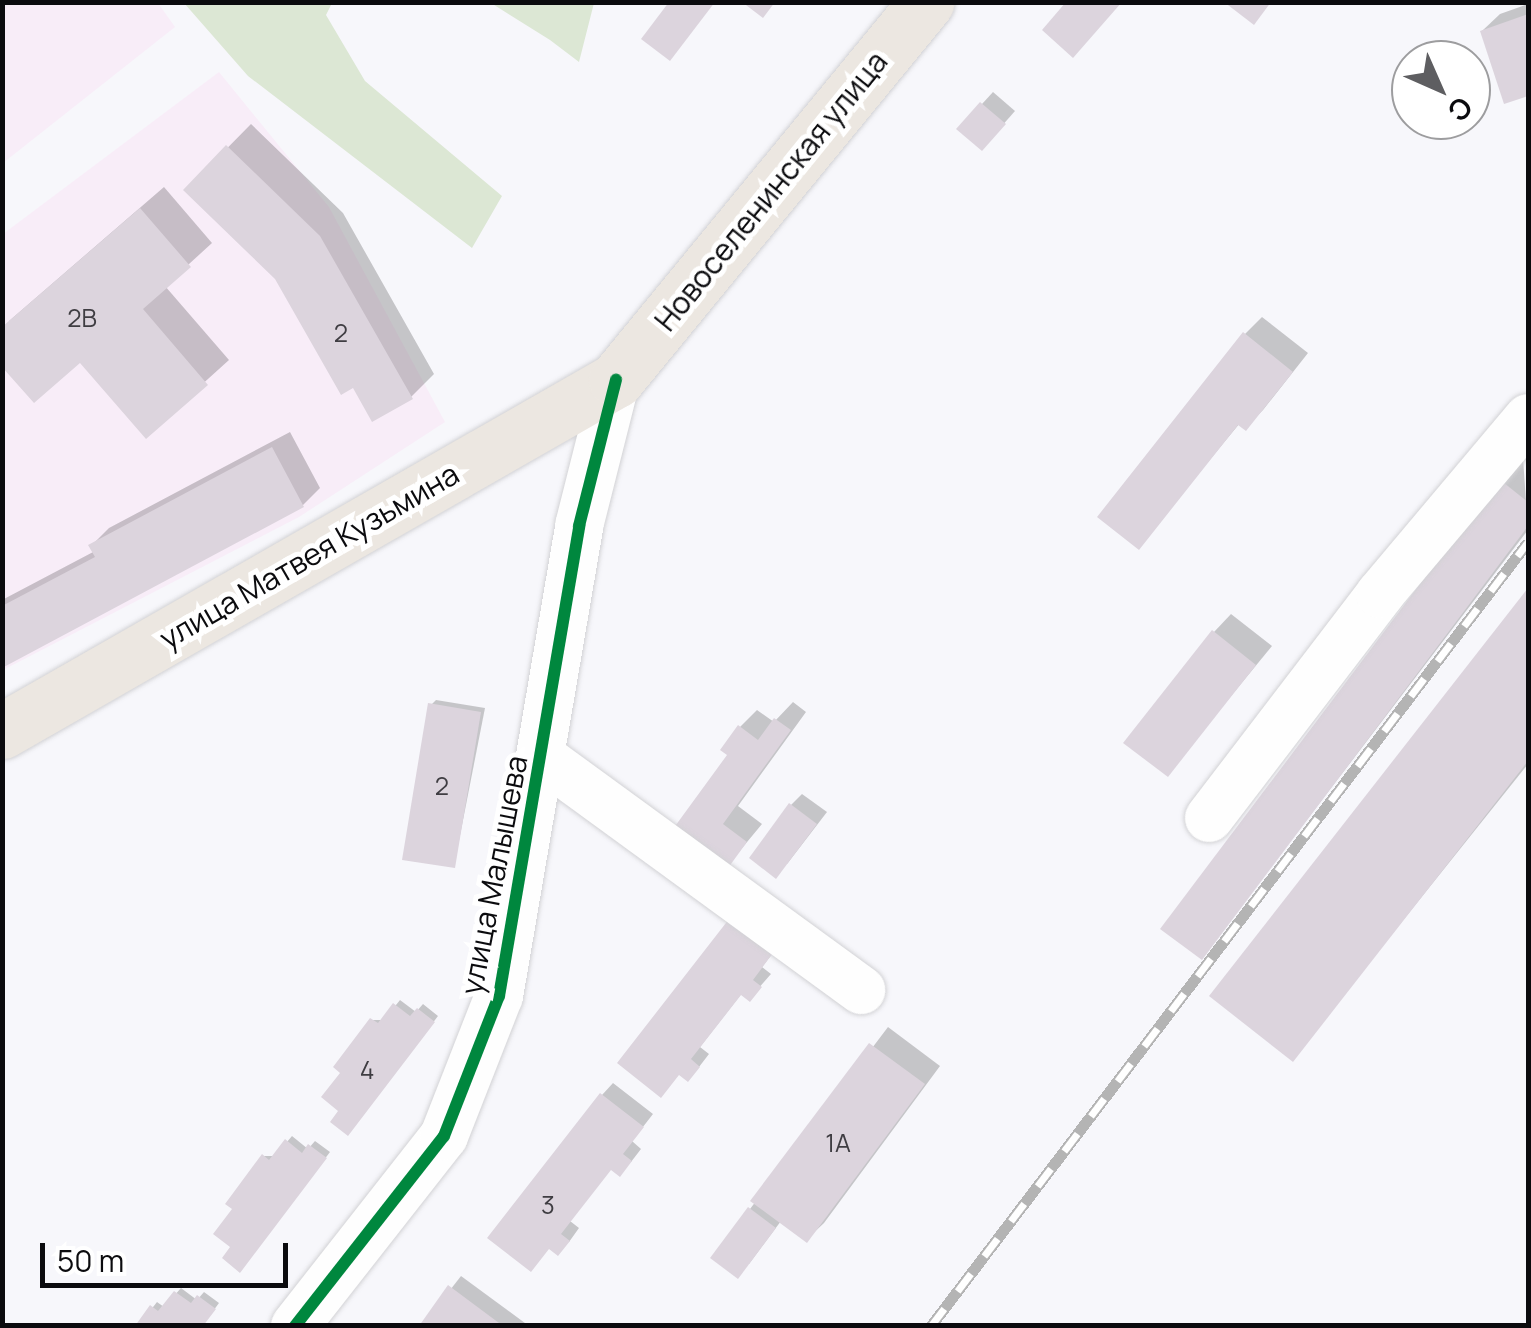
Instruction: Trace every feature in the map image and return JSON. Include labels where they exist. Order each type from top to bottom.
[{"type":"main road","name":"Новоселенинская улица","points":[[616,380],[927,2]]},
{"type":"main road","name":"улица Матвея Кузьмина","points":[[2,731],[616,380]]},
{"type":"street","name":"улица Малышева","points":[[295,1326],[444,1136],[499,996],[543,758],[579,526],[616,380]]},
{"type":"street","points":[[1209,818],[1380,594],[1528,418]]},
{"type":"street","points":[[543,758],[861,990]]},
{"type":"shaded area","points":[[3,2],[158,3],[175,27],[3,163]]},
{"type":"shaded area","points":[[219,72],[329,207],[445,422],[299,517],[3,670],[3,234]]},
{"type":"green space","points":[[184,3],[332,3],[326,15],[365,81],[502,196],[472,248],[248,76]]},
{"type":"green space","points":[[491,3],[594,3],[579,62],[550,40]]},
{"type":"building","points":[[669,2],[715,2],[670,61],[641,39]]},
{"type":"building","points":[[742,2],[775,2],[763,18]]},
{"type":"building","points":[[1066,2],[1122,2],[1073,58],[1042,30]]},
{"type":"building","points":[[1224,2],[1271,2],[1254,25]]},
{"type":"building","points":[[1528,14],[1528,96],[1504,104],[1491,64],[1491,40],[1483,40],[1480,31]]},
{"type":"building","points":[[980,102],[1006,124],[982,151],[956,129]]},
{"type":"building","points":[[226,145],[320,236],[413,399],[372,422],[353,388],[341,395],[275,279],[183,190]]},
{"type":"building","points":[[140,208],[191,267],[143,309],[208,385],[146,439],[80,363],[34,403],[2,367],[2,327]]},
{"type":"building","points":[[1243,332],[1293,372],[1246,431],[1238,425],[1139,550],[1097,517]]},
{"type":"building","points":[[272,447],[304,507],[2,668],[2,606],[95,557],[88,545]]},
{"type":"building","points":[[1499,479],[1528,502],[1528,526],[1202,960],[1160,929]]},
{"type":"building","points":[[1528,588],[1528,761],[1293,1062],[1209,996]]},
{"type":"building","points":[[1212,630],[1256,665],[1168,777],[1123,743]]},
{"type":"building","points":[[428,703],[481,712],[455,868],[402,860]]},
{"type":"building","points":[[774,718],[791,730],[723,824],[747,842],[728,868],[673,829],[727,755],[720,750],[738,725],[758,740]]},
{"type":"building","points":[[789,803],[817,824],[776,879],[749,858]]},
{"type":"building","points":[[729,919],[773,953],[753,980],[762,987],[750,1002],[741,995],[691,1059],[700,1067],[688,1082],[679,1075],[661,1098],[617,1063]]},
{"type":"building","points":[[393,1003],[410,1016],[417,1008],[435,1022],[348,1136],[330,1122],[338,1111],[321,1097],[340,1073],[333,1067],[370,1018],[378,1023]]},
{"type":"building","points":[[869,1043],[925,1084],[807,1243],[750,1201]]},
{"type":"building","points":[[600,1093],[644,1127],[623,1154],[632,1161],[620,1177],[611,1170],[561,1234],[570,1241],[558,1256],[549,1249],[531,1272],[487,1238]]},
{"type":"building","points":[[285,1139],[302,1153],[308,1144],[327,1158],[240,1273],[222,1258],[230,1247],[213,1234],[232,1209],[225,1204],[262,1154],[269,1160]]},
{"type":"building","points":[[748,1207],[776,1228],[738,1279],[710,1258]]},
{"type":"building","points":[[448,1285],[503,1326],[419,1326]]},
{"type":"building","points":[[174,1291],[191,1303],[197,1295],[216,1309],[203,1326],[135,1326],[150,1305],[158,1311]]},
{"type":"railway","points":[[931,1326],[1528,542]]},
{"type":"cycle path","points":[[295,1326],[444,1136],[499,996],[579,526],[616,380]]}]
